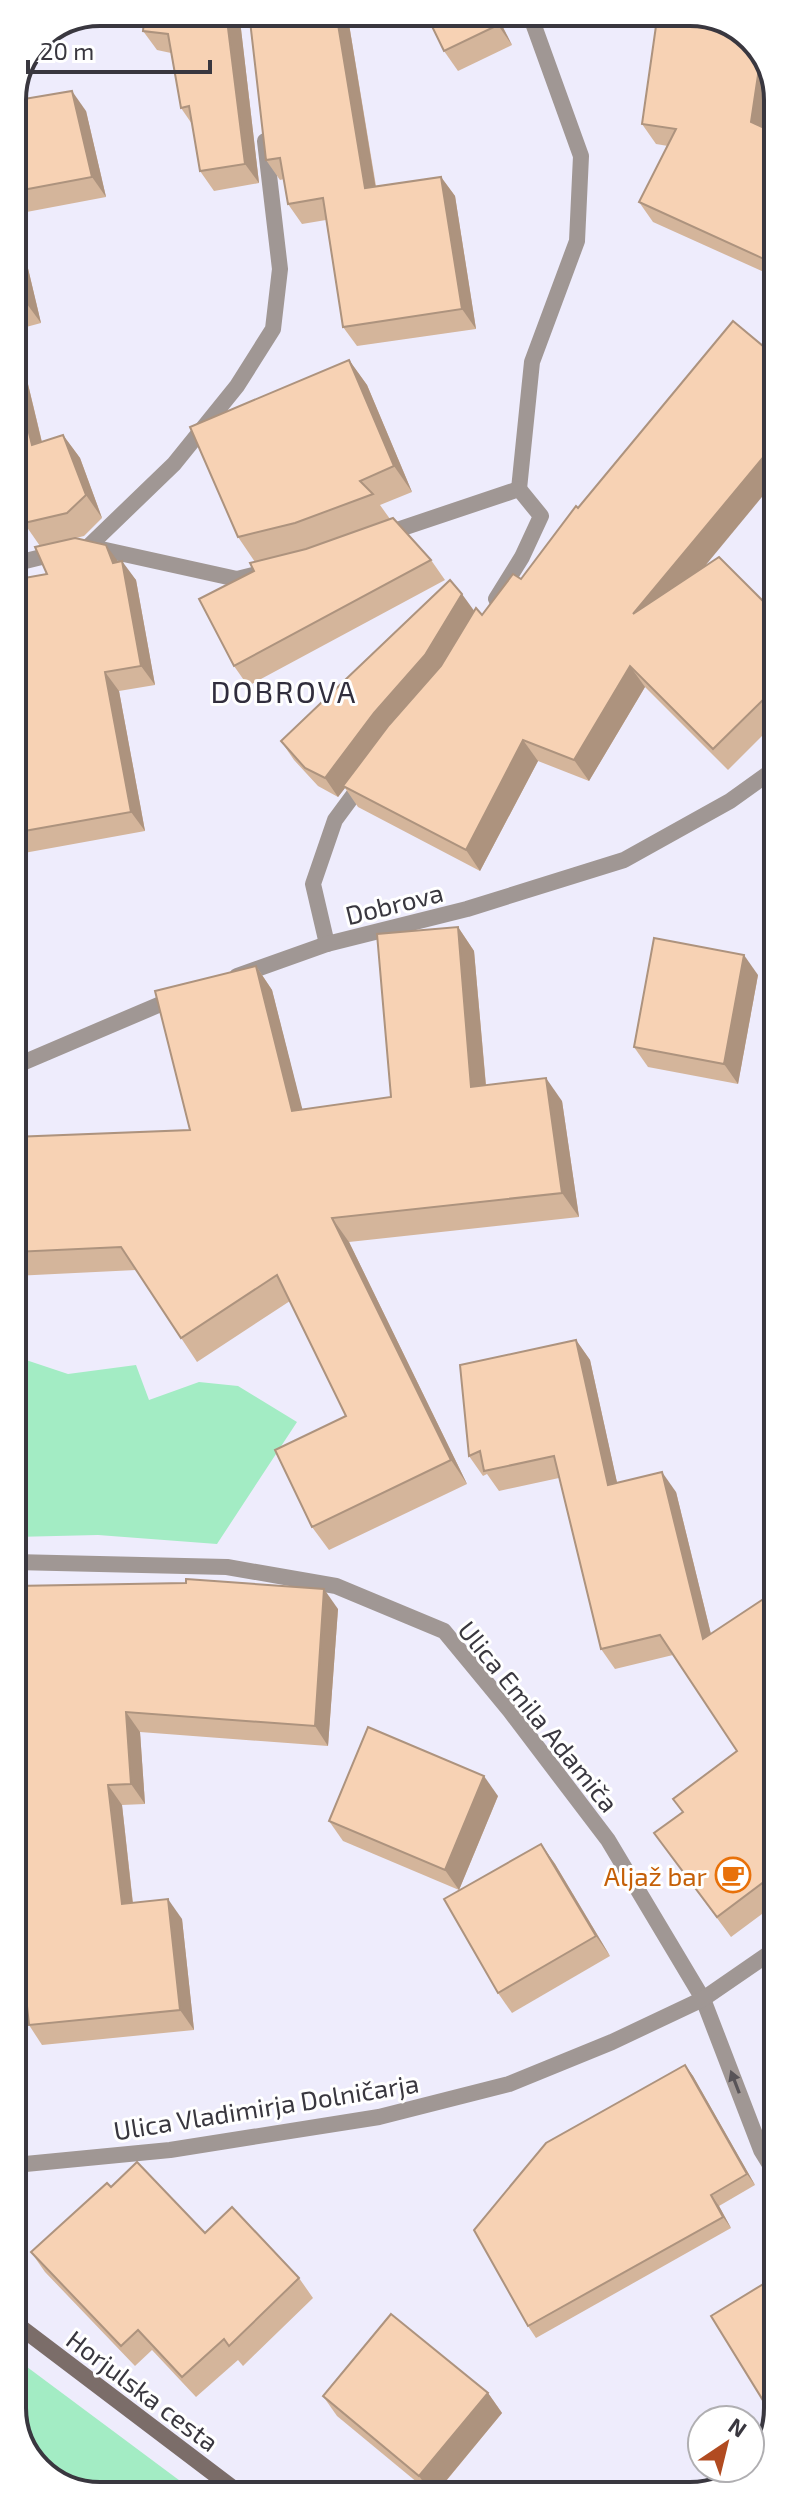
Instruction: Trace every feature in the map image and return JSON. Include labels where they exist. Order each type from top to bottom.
[{"type":"street","points":[[489,610],[522,557],[541,516],[519,489],[532,362],[577,241],[581,156],[534,26]]},
{"type":"street","points":[[89,546],[174,464],[237,386],[273,329],[280,269],[262,117]]},
{"type":"street","points":[[359,543],[519,489]]},
{"type":"street","points":[[26,559],[89,546],[237,579],[277,569]]},
{"type":"street","points":[[327,944],[313,884],[335,820],[369,774]]},
{"type":"street","name":"Dobrova","points":[[215,984],[327,944],[467,909],[624,860],[730,801],[764,777]]},
{"type":"street","points":[[26,1062],[187,994]]},
{"type":"street","name":"Ulica Emila Adamiča","points":[[26,1562],[227,1567],[336,1586],[444,1631],[510,1711],[608,1840],[703,1999],[764,2155]]},
{"type":"street","name":"Ulica Vladimirja Dolničarja","points":[[26,2164],[170,2150],[379,2117],[509,2084],[612,2042],[703,1999],[764,1957]]},
{"type":"street","name":"Horjulska cesta","points":[[26,2331],[225,2482]]},
{"type":"green space","points":[[26,1360],[68,1374],[136,1365],[149,1400],[199,1382],[238,1386],[297,1422],[217,1544],[98,1535],[26,1537]]},
{"type":"green space","points":[[26,2366],[182,2482],[95,2482],[59,2470],[41,2453],[29,2427]]},
{"type":"building","points":[[144,26],[228,26],[245,164],[200,171],[189,106],[181,108],[168,34],[143,31]]},
{"type":"building","points":[[251,26],[338,26],[365,188],[441,177],[462,309],[343,327],[323,198],[288,204],[280,158],[266,160]]},
{"type":"building","points":[[432,26],[496,26],[444,51]]},
{"type":"building","points":[[656,26],[709,29],[731,38],[746,51],[758,73],[751,122],[764,128],[764,259],[639,202],[676,129],[642,124]]},
{"type":"building","points":[[72,91],[92,177],[26,189],[26,99]]},
{"type":"building","points":[[733,321],[764,347],[764,456],[633,614],[719,557],[764,602],[764,699],[713,749],[630,666],[574,760],[523,740],[466,850],[343,786],[389,725],[441,666],[476,608],[482,615],[513,574],[521,579],[576,506],[578,508]]},
{"type":"building","points":[[349,360],[394,466],[360,481],[373,494],[295,523],[238,537],[190,427]]},
{"type":"building","points":[[26,421],[32,445],[63,435],[86,495],[67,513],[26,523]]},
{"type":"building","points":[[393,518],[431,560],[234,666],[199,599],[254,571],[250,563],[306,549]]},
{"type":"building","points":[[75,538],[106,545],[113,563],[122,561],[141,666],[105,672],[131,812],[26,831],[26,578],[47,574],[35,547]]},
{"type":"building","points":[[450,580],[462,594],[425,655],[374,713],[325,778],[305,768],[281,741]]},
{"type":"building","points":[[458,927],[471,1087],[546,1078],[562,1193],[332,1218],[451,1460],[312,1527],[275,1450],[346,1416],[277,1275],[181,1338],[121,1247],[26,1251],[26,1136],[190,1130],[155,991],[256,966],[292,1111],[391,1097],[377,934]]},
{"type":"building","points":[[654,938],[744,955],[724,1064],[634,1047]]},
{"type":"building","points":[[576,1340],[608,1485],[662,1472],[703,1639],[764,1599],[764,1882],[717,1917],[654,1833],[683,1812],[673,1799],[737,1751],[660,1635],[601,1649],[554,1456],[484,1471],[480,1451],[469,1456],[460,1365]]},
{"type":"building","points":[[186,1579],[324,1589],[315,1726],[126,1712],[131,1784],[108,1785],[122,1904],[168,1899],[180,2010],[29,2025],[26,1996],[26,1586],[186,1583]]},
{"type":"building","points":[[368,1727],[484,1776],[445,1870],[329,1821]]},
{"type":"building","points":[[541,1844],[596,1936],[498,1993],[444,1899]]},
{"type":"building","points":[[685,2065],[747,2174],[711,2195],[723,2217],[528,2326],[474,2230],[546,2143]]},
{"type":"building","points":[[137,2162],[205,2233],[232,2207],[299,2278],[229,2346],[224,2339],[182,2377],[138,2330],[121,2346],[31,2252],[107,2183],[111,2187]]},
{"type":"building","points":[[764,2284],[764,2402],[711,2316]]},
{"type":"building","points":[[391,2314],[488,2393],[419,2476],[323,2396]]},
{"type":"place","name":"Aljaž bar","points":[[733,1875]]},
{"type":"district","name":"DOBROVA","points":[[284,691]]}]
